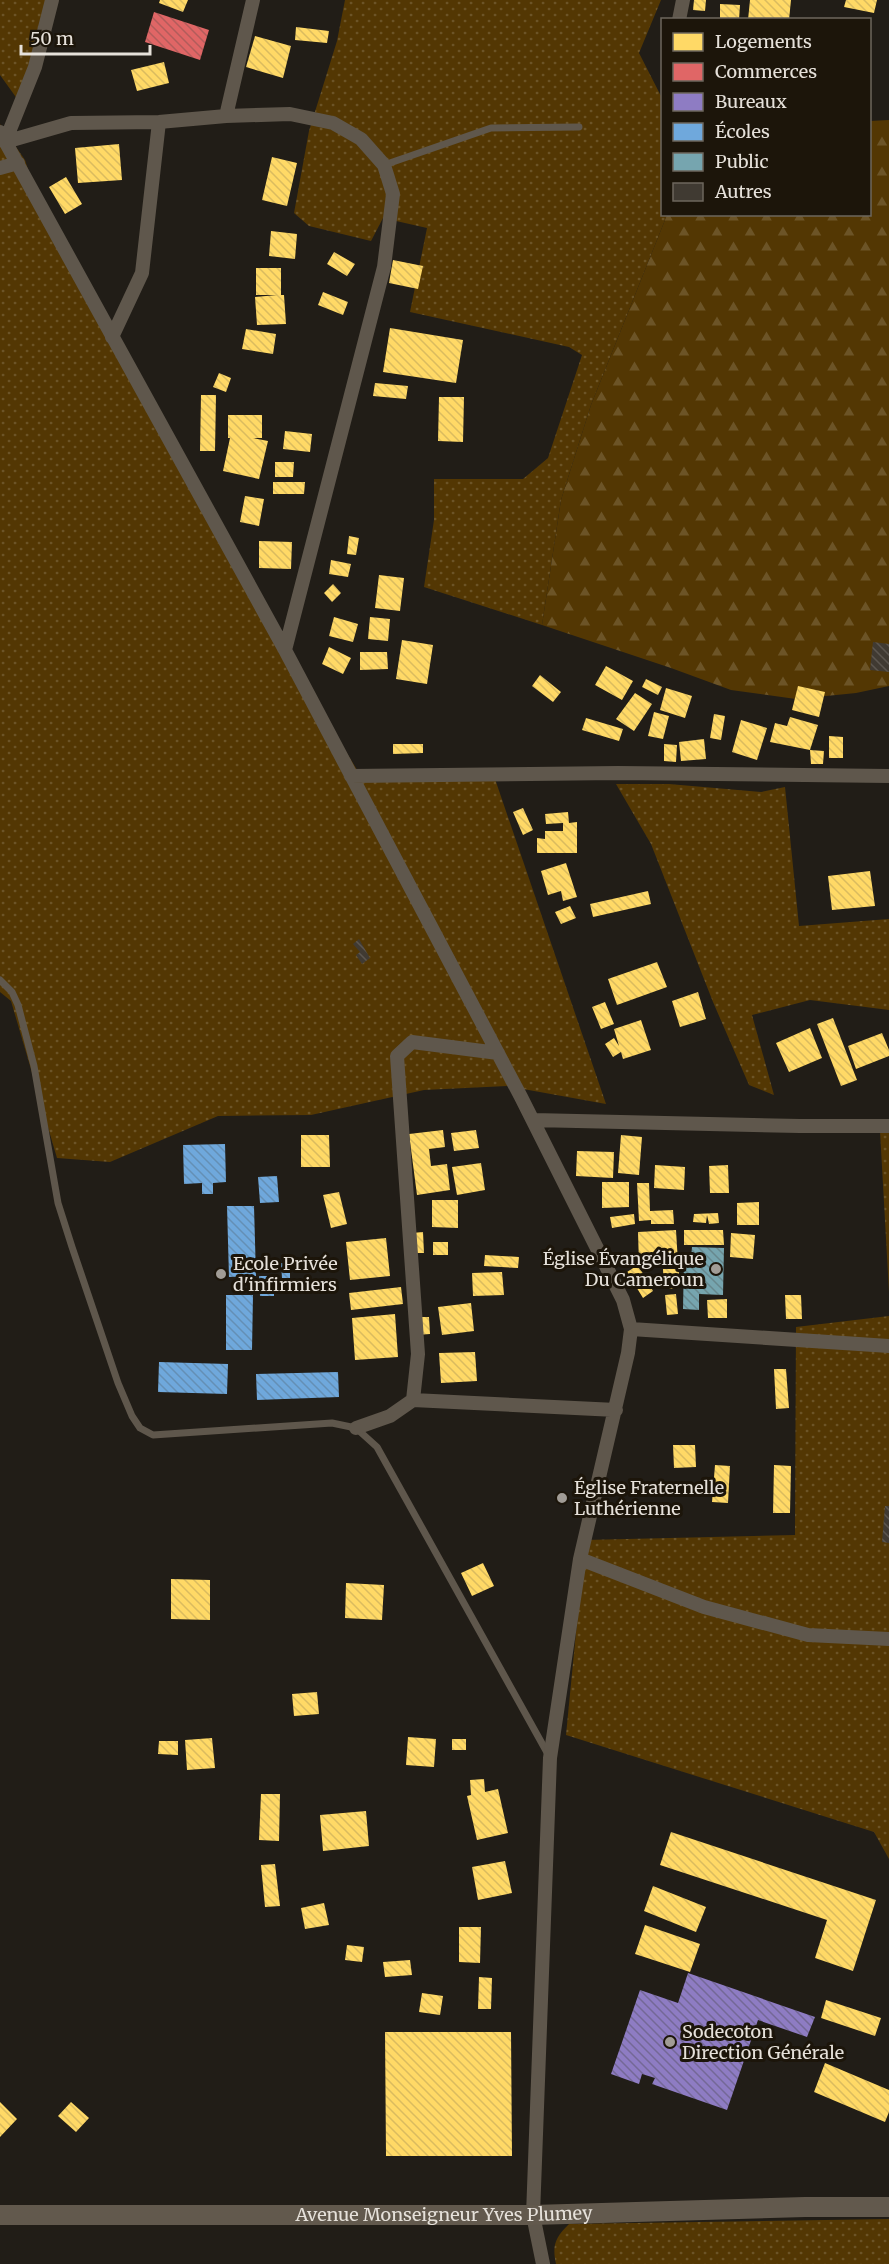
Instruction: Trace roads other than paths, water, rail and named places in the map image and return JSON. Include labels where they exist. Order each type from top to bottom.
[{"type":"main road","name":"Avenue Monseigneur Yves Plumey","points":[[0,2215],[533,2215],[805,2207],[889,2207]]},
{"type":"street","points":[[3,137],[35,67],[52,0]]},
{"type":"street","points":[[226,116],[253,0]]},
{"type":"street","points":[[679,18],[683,0]]},
{"type":"street","points":[[3,137],[71,123],[159,122],[226,116],[290,114],[333,123],[361,139],[384,165],[393,194],[384,267],[285,650]]},
{"type":"street","points":[[112,336],[142,273],[159,122]]},
{"type":"street","points":[[3,137],[285,650],[498,1053],[623,1300],[631,1329],[616,1410],[580,1559],[550,1758],[533,2215],[543,2264]]},
{"type":"street","points":[[0,168],[18,163]]},
{"type":"street","points":[[351,776],[618,773],[889,776]]},
{"type":"street","points":[[413,1400],[418,1354],[397,1056],[412,1042],[498,1053]]},
{"type":"street","points":[[533,1120],[889,1126]]},
{"type":"street","points":[[631,1329],[889,1346]]},
{"type":"street","points":[[356,1428],[390,1416],[413,1400],[616,1410]]},
{"type":"street","points":[[580,1559],[704,1607],[807,1635],[889,1639]]},
{"type":"lane","points":[[384,165],[491,128],[579,127]]},
{"type":"lane","points":[[0,980],[12,992],[18,1005],[34,1066],[58,1203],[118,1383],[132,1416],[140,1428],[153,1435],[332,1423],[356,1428],[377,1447],[550,1758]]},
{"type":"place","name":"Église Évangélique Du Cameroun","points":[[716,1269]]},
{"type":"place","name":"Ecole Privée d'infirmiers","points":[[221,1274]]},
{"type":"place","name":"Église Fraternelle Luthérienne","points":[[562,1498]]},
{"type":"place","name":"Sodecoton Direction Générale","points":[[670,2042]]}]
